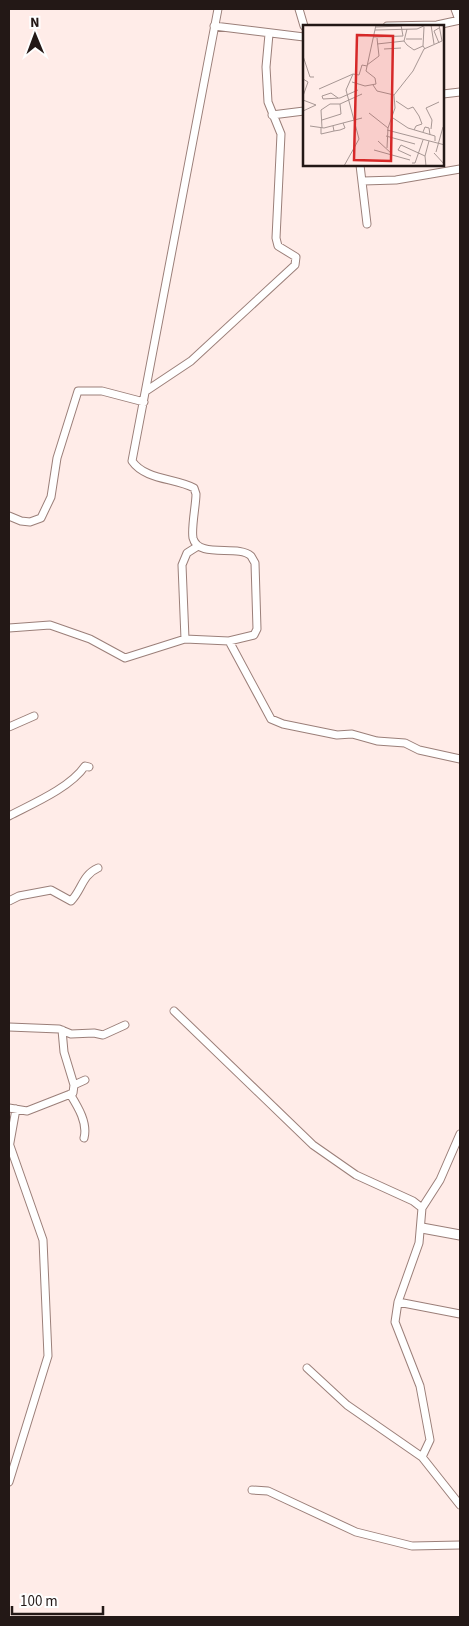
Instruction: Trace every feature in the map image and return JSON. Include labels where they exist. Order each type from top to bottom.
[{"type":"street","points":[[9,628],[50,625],[90,638],[125,658],[185,639],[229,641],[254,636],[257,629],[254,563],[248,553],[206,550],[198,546],[194,538],[196,494],[194,488],[148,473],[137,468],[132,461],[154,338],[209,66],[218,9]]},
{"type":"street","points":[[299,9],[303,25]]},
{"type":"street","points":[[412,25],[436,24],[460,20],[455,9]]},
{"type":"street","points":[[214,26],[303,37]]},
{"type":"street","points":[[146,391],[192,361],[295,265],[296,257],[278,246],[276,238],[281,134],[268,102],[266,67],[269,34]]},
{"type":"street","points":[[444,94],[460,92]]},
{"type":"street","points":[[272,115],[303,111]]},
{"type":"street","points":[[360,166],[367,224]]},
{"type":"street","points":[[363,181],[396,180],[460,168]]},
{"type":"street","points":[[9,516],[30,522],[41,518],[46,510],[51,497],[57,458],[78,391],[102,392],[144,402]]},
{"type":"street","points":[[185,639],[182,564],[187,553],[198,546]]},
{"type":"street","points":[[229,641],[271,718],[283,724],[337,735],[352,734],[377,741],[406,743],[419,750],[460,759]]},
{"type":"street","points":[[9,727],[34,716]]},
{"type":"street","points":[[9,816],[37,802],[57,789],[85,766],[88,767]]},
{"type":"street","points":[[9,901],[19,896],[51,890],[71,901],[76,896],[86,876],[98,868]]},
{"type":"street","points":[[174,1011],[313,1146],[356,1175],[414,1201],[422,1208]]},
{"type":"street","points":[[9,1027],[62,1030],[71,1034],[94,1033],[103,1035],[126,1025]]},
{"type":"street","points":[[9,1482],[48,1356],[42,1240],[9,1145],[12,1108],[27,1111],[73,1093],[74,1085],[64,1052],[62,1030]]},
{"type":"street","points":[[74,1085],[85,1080]]},
{"type":"street","points":[[70,1094],[82,1119],[85,1132],[84,1138]]},
{"type":"street","points":[[422,1457],[430,1440],[420,1386],[395,1322],[398,1302],[420,1243],[422,1208],[440,1180],[460,1134]]},
{"type":"street","points":[[422,1228],[460,1235]]},
{"type":"street","points":[[398,1302],[460,1314]]},
{"type":"street","points":[[307,1368],[347,1405],[422,1457],[460,1505]]},
{"type":"street","points":[[252,1490],[268,1491],[356,1532],[412,1546],[460,1545]]}]
